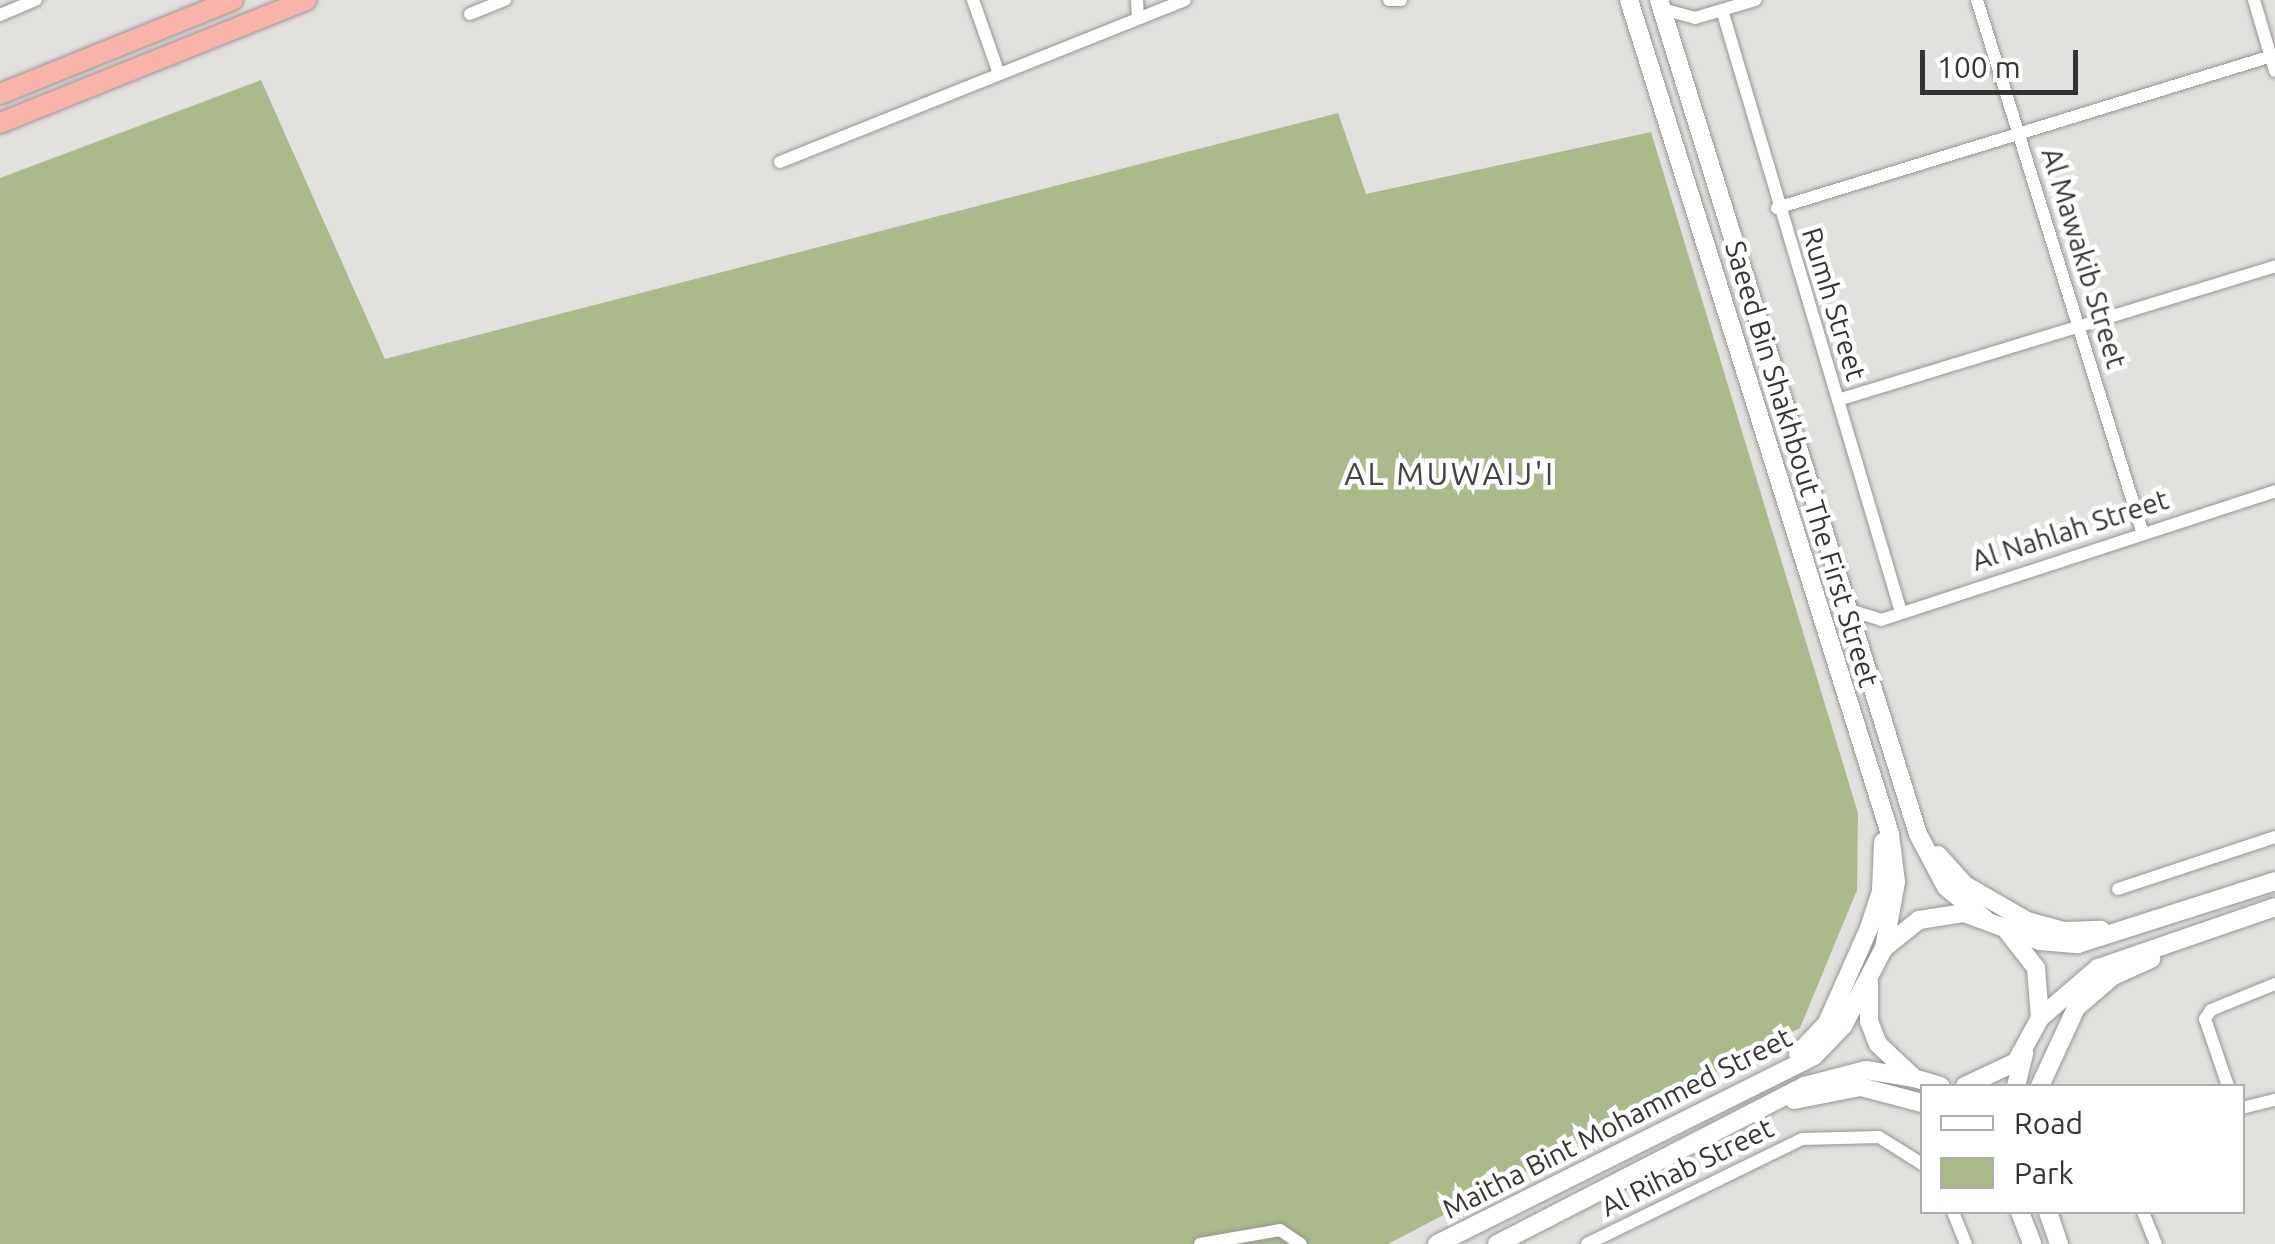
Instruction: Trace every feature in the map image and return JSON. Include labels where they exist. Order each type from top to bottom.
[{"type":"highway","points":[[0,94],[233,0]]},
{"type":"highway","points":[[0,122],[306,0]]},
{"type":"main road","name":"Saeed Bin Shakhbout The First Street","points":[[1629,0],[1883,815],[1896,882],[1884,948]]},
{"type":"main road","name":"Saeed Bin Shakhbout The First Street","points":[[1660,4],[1842,606],[1910,807],[1932,868],[1985,918]]},
{"type":"main road","points":[[1648,61],[1665,80],[1687,146],[1704,147]]},
{"type":"main road","points":[[1910,807],[1954,876],[2027,921],[2086,932],[2184,911]]},
{"type":"main road","points":[[1758,1084],[1812,1042],[1834,1012],[1876,910],[1883,815]]},
{"type":"main road","name":"Maitha Bint Mohammed Street","points":[[1437,1244],[1758,1084],[1824,1047],[1884,948],[1930,916],[1985,918],[2040,942],[2078,944],[2275,881]]},
{"type":"main road","points":[[2016,1084],[2024,1052],[2040,1018],[2098,968],[2275,906]]},
{"type":"main road","points":[[2041,1084],[2065,1027],[2092,992],[2113,976],[2191,944],[2207,928]]},
{"type":"main road","points":[[2004,929],[2036,968],[2040,1018]]},
{"type":"main road","points":[[1871,972],[1868,1009],[1878,1044],[1914,1078],[1934,1084]]},
{"type":"main road","points":[[1971,1084],[2004,1072],[2024,1052]]},
{"type":"main road","name":"Maitha Bint Mohammed Street","points":[[1496,1244],[1765,1106],[1851,1072],[1914,1078]]},
{"type":"main road","points":[[1765,1106],[1861,1087],[1920,1102]]},
{"type":"main road","points":[[2021,1214],[2032,1244]]},
{"type":"main road","points":[[2049,1214],[2059,1244]]},
{"type":"street","points":[[0,16],[36,0]]},
{"type":"street","points":[[470,14],[504,0]]},
{"type":"street","points":[[973,0],[998,74]]},
{"type":"street","points":[[1137,0],[1138,18]]},
{"type":"street","points":[[780,162],[1185,0]]},
{"type":"street","points":[[1389,0],[1401,0]]},
{"type":"street","points":[[1660,4],[1695,18],[1755,0]]},
{"type":"street","name":"Al Mawakib Street","points":[[1977,0],[2142,532]]},
{"type":"street","points":[[1777,208],[2274,61],[2254,0]]},
{"type":"street","name":"Rumh Street","points":[[1722,10],[1777,208],[1901,612]]},
{"type":"street","points":[[1674,48],[1695,18]]},
{"type":"street","points":[[1838,400],[2275,266]]},
{"type":"street","name":"Al Nahlah Street","points":[[1881,620],[2275,491]]},
{"type":"street","points":[[1842,606],[1881,620],[1859,659]]},
{"type":"street","points":[[2118,889],[2275,837]]},
{"type":"street","points":[[2227,1084],[2204,1025],[2211,1010],[2275,984]]},
{"type":"street","points":[[2245,1107],[2275,1100]]},
{"type":"street","name":"Al Rihab Street","points":[[1587,1244],[1802,1139],[1879,1137],[1920,1163]]},
{"type":"street","points":[[1955,1214],[1966,1244]]},
{"type":"street","points":[[2144,1214],[2156,1244]]},
{"type":"street","points":[[1200,1244],[1280,1230],[1301,1244]]},
{"type":"green space","points":[[261,80],[385,359],[1338,113],[1366,194],[1651,132],[1858,813],[1857,890],[1800,1028],[1388,1244],[0,1244],[0,178]]},
{"type":"district","name":"AL MUWAIJ'I","points":[[1450,473]]}]
